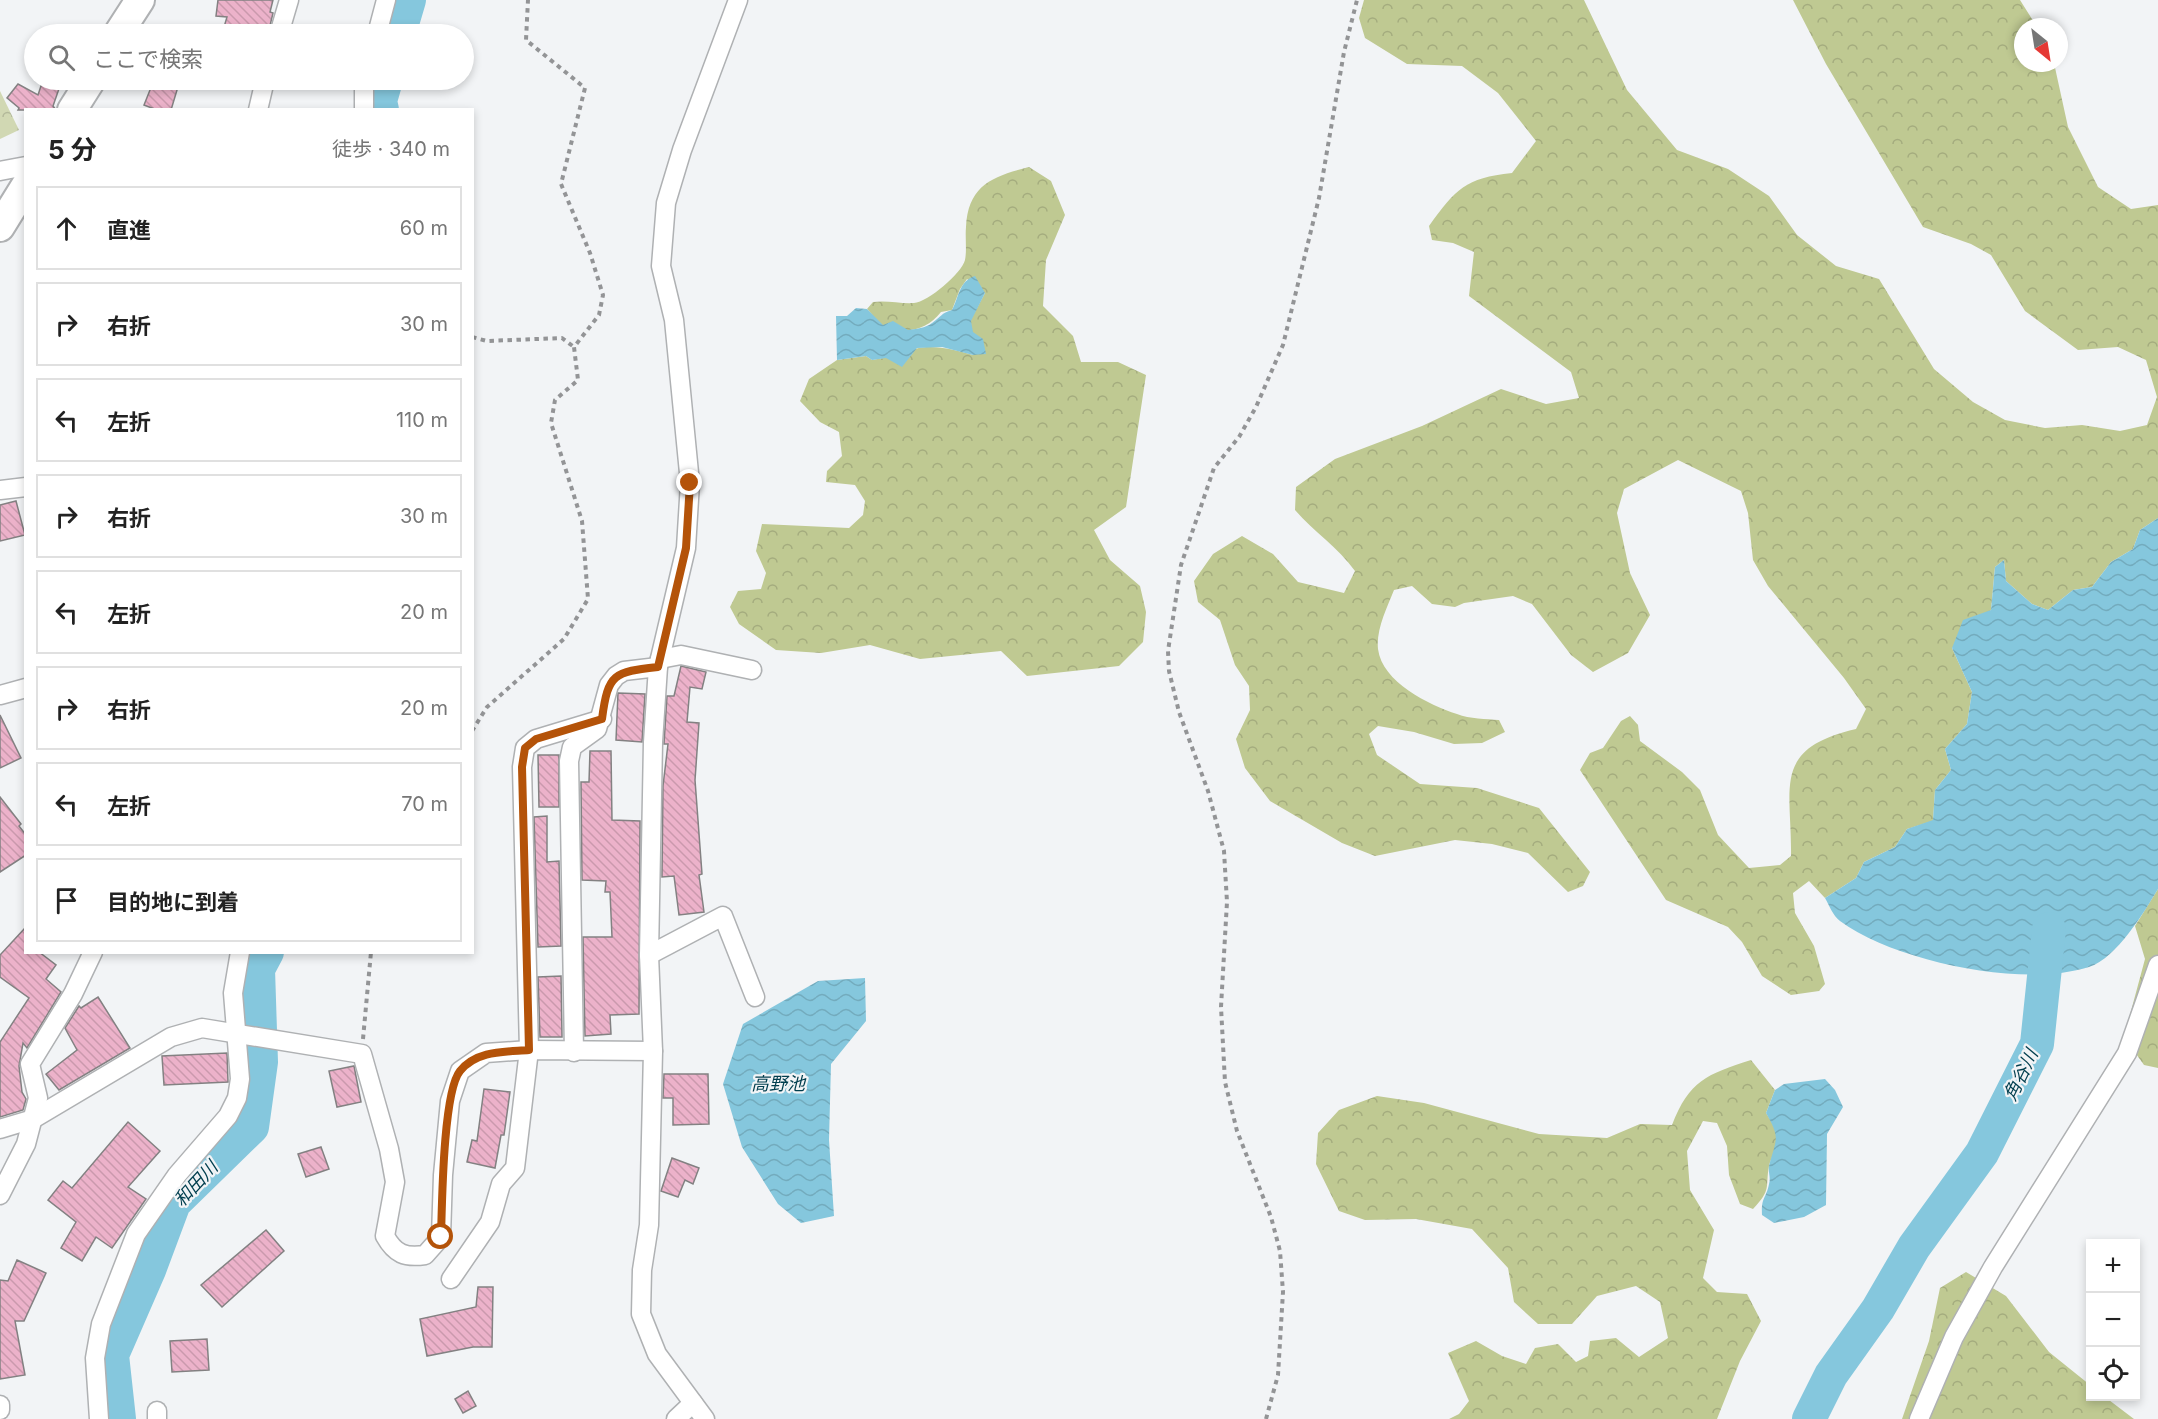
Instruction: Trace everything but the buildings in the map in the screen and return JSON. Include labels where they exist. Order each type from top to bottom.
[{"type":"main road","points":[[124,24],[140,0]]},
{"type":"main road","points":[[73,108],[85,90]]},
{"type":"main road","points":[[0,227],[24,188]]},
{"type":"street","points":[[282,24],[289,0]]},
{"type":"street","points":[[380,24],[386,0]]},
{"type":"street","points":[[705,1419],[657,1354],[641,1314],[642,1270],[649,1225],[653,1051],[650,955],[652,742],[659,663],[686,548],[690,483],[674,320],[661,266],[666,203],[682,150],[738,0]]},
{"type":"street","points":[[258,108],[263,90]]},
{"type":"street","points":[[364,90],[364,108]]},
{"type":"street","points":[[0,171],[24,166]]},
{"type":"street","points":[[0,490],[24,487]]},
{"type":"street","points":[[574,1052],[569,761],[572,747],[597,729],[602,719],[609,685],[616,676],[624,671],[681,655],[752,670]]},
{"type":"street","points":[[0,695],[24,689]]},
{"type":"street","points":[[451,1279],[490,1222],[501,1184],[515,1168],[529,1050],[522,767],[525,748],[536,739],[602,719]]},
{"type":"street","points":[[650,955],[723,916],[755,997]]},
{"type":"street","points":[[0,1195],[26,1144],[38,1098],[30,1064],[73,994],[92,954]]},
{"type":"street","points":[[99,1419],[95,1358],[100,1324],[136,1234],[177,1175],[228,1116],[237,1098],[242,1033],[233,993],[240,954]]},
{"type":"street","points":[[1919,1419],[1954,1336],[1993,1267],[2127,1053],[2158,965]]},
{"type":"street","points":[[0,1129],[33,1119],[171,1036],[202,1028],[362,1054],[389,1149],[395,1182],[385,1236],[392,1249],[408,1257],[425,1255],[441,1237],[443,1176],[450,1101],[460,1071],[486,1053],[529,1050],[653,1051]]},
{"type":"street","points":[[676,1419],[693,1403]]},
{"type":"street","points":[[0,1405],[0,1410]]},
{"type":"path","points":[[474,728],[487,707],[564,639],[588,599],[582,520],[551,423],[555,400],[578,380],[574,347],[598,315],[603,295],[590,253],[561,184],[585,88],[526,40],[528,0]]},
{"type":"path","points":[[1266,1419],[1278,1374],[1283,1292],[1280,1251],[1271,1217],[1237,1131],[1225,1082],[1221,1007],[1227,902],[1224,851],[1208,791],[1179,712],[1169,671],[1168,651],[1181,565],[1214,468],[1239,437],[1256,407],[1284,345],[1319,198],[1344,52],[1357,0]]},
{"type":"path","points":[[474,338],[487,341],[562,338],[574,347]]},
{"type":"path","points":[[362,1054],[371,954]]},
{"type":"green space","points":[[1364,0],[1584,0],[1627,90],[1677,150],[1728,169],[1769,196],[1797,235],[1836,266],[1879,279],[1934,369],[1973,402],[2005,420],[2045,428],[2082,425],[2120,431],[2147,425],[2157,397],[2146,360],[2118,347],[2078,350],[2025,311],[1991,255],[1971,244],[1923,227],[1826,64],[1793,0],[2020,0],[2031,18],[2014,18],[2014,72],[2056,72],[2068,127],[2098,187],[2131,209],[2158,205],[2158,518],[2140,530],[2133,549],[2111,562],[2092,587],[2073,590],[2048,610],[2032,604],[2006,581],[2004,560],[1995,567],[1991,610],[1952,648],[1972,692],[1967,724],[1945,749],[1951,770],[1935,790],[1933,821],[1907,829],[1895,847],[1864,862],[1856,878],[1825,898],[1809,881],[1793,893],[1795,913],[1814,946],[1825,984],[1819,991],[1791,995],[1762,976],[1742,942],[1728,927],[1666,900],[1580,770],[1590,753],[1603,748],[1621,721],[1630,716],[1638,725],[1640,741],[1682,772],[1700,790],[1718,835],[1749,868],[1780,865],[1791,856],[1790,790],[1792,774],[1798,760],[1810,747],[1829,737],[1856,729],[1866,709],[1844,678],[1768,586],[1753,560],[1748,513],[1741,491],[1678,460],[1624,489],[1617,513],[1630,573],[1650,615],[1628,653],[1593,672],[1571,655],[1532,604],[1513,596],[1464,603],[1455,607],[1432,604],[1412,586],[1394,590],[1380,626],[1378,649],[1381,661],[1397,682],[1433,705],[1446,710],[1467,717],[1499,720],[1505,732],[1482,743],[1454,744],[1414,732],[1378,726],[1369,734],[1377,755],[1420,784],[1477,788],[1539,808],[1590,872],[1583,886],[1568,892],[1528,853],[1492,844],[1455,840],[1375,856],[1342,843],[1270,801],[1245,768],[1236,739],[1250,710],[1249,686],[1235,665],[1220,620],[1198,602],[1194,581],[1213,554],[1242,536],[1273,554],[1298,582],[1344,593],[1355,571],[1341,554],[1295,510],[1296,487],[1335,459],[1422,426],[1501,389],[1546,404],[1579,398],[1571,372],[1469,296],[1474,252],[1453,243],[1432,240],[1429,226],[1455,194],[1472,182],[1512,173],[1536,141],[1498,93],[1462,66],[1407,64],[1365,38],[1359,18]]},
{"type":"green space","points":[[0,91],[19,130],[0,139]]},
{"type":"green space","points":[[1029,167],[1051,181],[1065,215],[1046,260],[1043,306],[1073,336],[1081,362],[1118,362],[1146,375],[1126,507],[1094,530],[1110,560],[1140,586],[1146,612],[1143,642],[1119,666],[1027,676],[1001,651],[920,659],[870,645],[821,653],[776,650],[739,624],[730,607],[738,591],[761,589],[766,573],[756,551],[762,524],[849,528],[863,515],[865,501],[855,485],[826,482],[827,471],[842,456],[839,432],[820,422],[800,401],[809,379],[837,360],[866,356],[872,360],[929,347],[973,355],[970,321],[985,293],[967,279],[960,289],[952,310],[941,312],[923,327],[908,330],[892,329],[877,321],[867,309],[873,302],[914,303],[927,298],[944,286],[963,266],[968,213],[977,192],[1004,174]]},
{"type":"green space","points":[[2158,889],[2158,1068],[2144,1065],[2124,1037],[2145,959],[2135,926]]},
{"type":"green space","points":[[1751,1060],[1775,1090],[1766,1113],[1775,1128],[1777,1142],[1769,1166],[1767,1188],[1763,1197],[1753,1209],[1740,1204],[1729,1175],[1727,1146],[1717,1123],[1703,1121],[1687,1151],[1690,1190],[1714,1230],[1703,1278],[1717,1292],[1747,1294],[1761,1321],[1740,1361],[1717,1419],[1449,1419],[1459,1414],[1469,1401],[1448,1353],[1476,1341],[1502,1356],[1526,1364],[1535,1348],[1558,1344],[1576,1362],[1588,1356],[1590,1341],[1616,1338],[1639,1357],[1668,1338],[1660,1302],[1636,1286],[1597,1296],[1572,1324],[1538,1324],[1514,1302],[1508,1268],[1472,1229],[1416,1219],[1365,1220],[1339,1211],[1316,1164],[1318,1133],[1339,1110],[1377,1096],[1424,1103],[1539,1134],[1607,1138],[1640,1124],[1672,1125],[1685,1098],[1701,1081],[1722,1070]]},
{"type":"green space","points":[[1966,1272],[2006,1296],[2049,1352],[2086,1382],[2086,1401],[2110,1401],[2134,1419],[1902,1419],[1929,1341],[1940,1288]]},
{"type":"water","points":[[975,276],[985,293],[971,321],[973,332],[983,339],[986,354],[973,355],[942,347],[917,348],[902,367],[886,358],[872,360],[866,356],[837,360],[836,316],[847,316],[856,308],[867,309],[883,325],[893,321],[908,330],[924,327],[930,325],[945,312],[952,310],[963,286]]},
{"type":"water","points":[[2158,518],[2158,889],[2129,933],[2110,954],[2089,967],[2062,973],[2030,974],[1961,967],[1926,959],[1864,936],[1840,921],[1825,898],[1856,878],[1864,862],[1895,847],[1907,829],[1933,820],[1935,790],[1951,770],[1945,749],[1967,724],[1972,692],[1952,648],[1963,620],[1991,610],[1995,567],[2004,560],[2006,581],[2032,604],[2048,610],[2073,590],[2092,587],[2111,562],[2133,549],[2140,530]]},
{"type":"water","name":"高野池","points":[[865,978],[866,1021],[831,1064],[829,1140],[834,1216],[801,1223],[778,1204],[742,1147],[723,1084],[743,1024],[818,981]]},
{"type":"water","points":[[1825,1079],[1835,1090],[1843,1107],[1827,1134],[1826,1205],[1804,1217],[1774,1223],[1762,1215],[1763,1201],[1770,1182],[1769,1166],[1776,1139],[1774,1128],[1766,1113],[1775,1090],[1784,1084]]},
{"type":"waterway","name":"和田川","points":[[402,24],[409,0]]},
{"type":"waterway","name":"和田川","points":[[382,108],[380,101],[383,90]]},
{"type":"waterway","name":"角谷川","points":[[1809,1419],[1831,1375],[1878,1309],[1914,1247],[1982,1153],[2037,1044],[2049,929]]},
{"type":"waterway","name":"和田川","points":[[119,1419],[112,1355],[149,1270],[174,1203],[252,1127],[261,1062],[258,969],[266,954]]},
{"type":"route","points":[[441,1237],[443,1176],[450,1101],[460,1071],[486,1053],[529,1050],[522,767],[525,748],[536,739],[602,719],[609,685],[616,676],[624,671],[658,667],[686,548],[690,483]]}]
